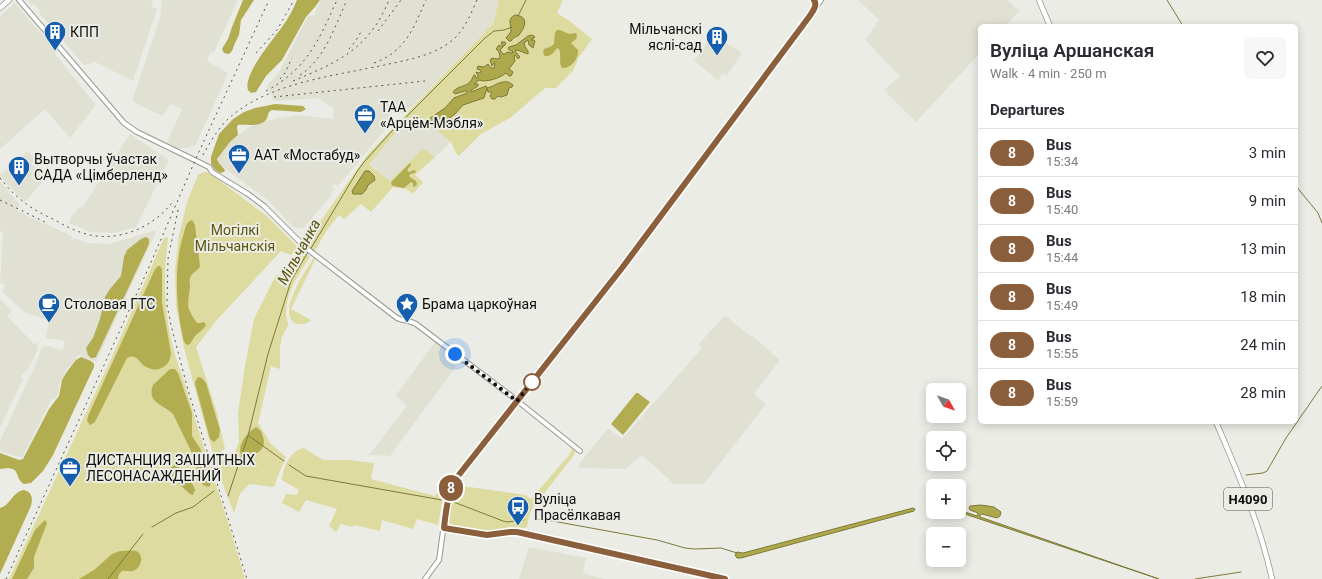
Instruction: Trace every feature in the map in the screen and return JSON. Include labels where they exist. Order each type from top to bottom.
[{"type":"main road","points":[[0,8],[9,0]]},
{"type":"main road","points":[[1039,0],[1049,24]]},
{"type":"main road","name":"Н4090","points":[[1217,424],[1256,520],[1272,579]]},
{"type":"street","points":[[18,0],[124,122],[142,135],[209,167],[212,172],[248,194],[278,220],[306,248],[397,318],[416,324],[580,451]]},
{"type":"street","points":[[425,579],[436,564],[440,554],[448,495],[458,476],[622,268],[821,0]]},
{"type":"street","points":[[444,528],[487,535],[517,532],[725,579]]},
{"type":"shaded area","points":[[27,0],[153,0],[151,7],[157,9],[133,81],[95,62],[84,65],[39,13],[40,11],[34,4],[32,5]]},
{"type":"shaded area","points":[[162,0],[238,0],[214,52],[211,52],[207,61],[228,73],[224,80],[225,81],[195,146],[177,149],[167,142],[182,109],[170,104],[163,116],[133,102],[133,98],[160,18]]},
{"type":"shaded area","points":[[243,0],[254,0],[241,20],[239,35],[232,51],[229,54],[224,53],[222,49],[228,39]]},
{"type":"shaded area","points":[[297,0],[320,0],[306,17],[282,60],[266,76],[256,92],[251,93],[248,90],[248,83],[254,66],[286,21]]},
{"type":"shaded area","points":[[321,0],[499,0],[499,3],[494,21],[486,31],[405,114],[392,111],[389,125],[338,186],[334,184],[332,186],[335,189],[331,193],[332,194],[303,229],[293,227],[270,202],[223,167],[217,159],[229,143],[249,127],[266,121],[296,115],[333,119],[334,109],[318,98],[274,101],[267,86],[279,72],[308,16],[314,15]]},
{"type":"shaded area","points":[[858,0],[1007,0],[1019,11],[1007,24],[978,24],[978,55],[916,122],[884,90],[900,76],[865,40],[879,20]]},
{"type":"shaded area","points":[[15,3],[52,46],[51,47],[57,52],[55,54],[96,105],[70,138],[45,109],[0,149],[0,16]]},
{"type":"shaded area","points":[[515,15],[523,17],[525,23],[519,35],[509,41],[506,38],[511,31],[510,20]]},
{"type":"shaded area","points":[[557,30],[569,34],[576,33],[577,35],[576,39],[571,43],[578,50],[576,59],[571,65],[565,68],[562,68],[561,66],[559,49],[557,48],[549,56],[545,56],[543,53],[544,49],[554,44],[555,33]]},
{"type":"shaded area","points":[[532,35],[535,37],[531,40],[535,41],[533,48],[529,45],[528,40],[524,43],[528,54],[517,50],[515,51],[520,57],[518,59],[515,55],[514,56],[515,61],[509,69],[513,72],[511,76],[506,73],[493,80],[479,80],[474,84],[478,84],[478,86],[470,91],[471,92],[486,86],[487,88],[484,98],[463,105],[455,114],[444,122],[424,125],[426,121],[445,108],[454,98],[467,93],[467,91],[455,94],[453,92],[469,83],[474,75],[478,78],[476,72],[481,72],[477,69],[478,66],[484,67],[488,64],[491,68],[494,68],[495,63],[492,66],[490,60],[492,58],[500,58],[499,52],[496,49],[499,45],[503,47],[500,50],[503,54],[507,52],[512,53],[513,52],[508,49],[509,47],[516,45],[528,36]]},
{"type":"shaded area","points":[[713,35],[742,53],[727,75],[723,73],[718,80],[694,61]]},
{"type":"shaded area","points":[[501,42],[505,42],[506,44],[503,47]]},
{"type":"shaded area","points":[[503,82],[513,85],[509,88],[507,95],[501,97],[498,96],[495,99],[492,99],[490,96],[492,92],[488,92],[487,88]]},
{"type":"shaded area","points":[[275,104],[303,106],[306,109],[301,112],[272,110],[262,123],[254,125],[238,125],[238,135],[230,142],[217,159],[225,170],[224,172],[220,173],[215,170],[211,164],[211,157],[219,134],[233,119],[244,112]]},
{"type":"shaded area","points":[[415,126],[435,129],[451,142],[435,157],[423,148],[390,181],[369,163],[396,132]]},
{"type":"shaded area","points":[[130,134],[169,160],[136,227],[114,233],[91,232],[69,223],[71,217],[84,205]]},
{"type":"shaded area","name":"Вытворчы ўчастак САДА «Цімберленд»","points":[[27,151],[35,159],[31,164],[47,177],[25,202],[0,177],[0,174],[10,168],[12,169],[15,166],[16,167]]},
{"type":"shaded area","points":[[411,163],[407,170],[409,172],[414,170],[416,171],[409,176],[416,181],[417,185],[413,187],[413,183],[411,182],[404,188],[393,186],[391,184],[392,181]]},
{"type":"shaded area","points":[[365,171],[369,171],[374,176],[375,180],[368,185],[362,194],[353,194],[352,191]]},
{"type":"shaded area","points":[[0,181],[20,205],[17,211],[72,236],[71,240],[76,239],[89,243],[109,244],[157,230],[96,362],[78,355],[73,364],[67,368],[58,387],[60,388],[55,400],[52,398],[22,458],[0,451],[0,441],[42,347],[48,346],[63,350],[65,341],[46,338],[49,321],[24,312],[3,292],[5,284],[0,283],[3,234],[0,230]]},
{"type":"shaded area","points":[[191,220],[195,225],[200,266],[190,278],[188,306],[197,323],[204,322],[206,325],[195,336],[190,344],[187,345],[184,342],[179,316],[177,273],[178,259],[185,229]]},
{"type":"shaded area","points":[[146,237],[149,239],[149,244],[96,357],[91,358],[88,355],[86,348],[93,338],[100,319],[105,297],[121,276],[124,257],[127,250]]},
{"type":"shaded area","points":[[158,266],[162,269],[162,303],[171,353],[168,363],[161,368],[152,369],[143,365],[138,359],[131,357],[127,358],[96,420],[90,425],[87,421],[88,416],[155,269]]},
{"type":"shaded area","points":[[0,299],[12,311],[7,316],[34,344],[37,343],[38,346],[37,352],[28,369],[21,376],[23,379],[0,427]]},
{"type":"shaded area","points":[[725,315],[780,360],[754,394],[766,404],[704,484],[674,484],[642,455],[625,469],[579,468],[580,463],[608,428],[622,439],[702,348],[699,344]]},
{"type":"shaded area","points":[[436,341],[456,360],[455,368],[390,456],[369,455],[407,406],[396,395]]},
{"type":"shaded area","points":[[81,357],[91,361],[94,364],[94,367],[53,455],[43,471],[31,483],[24,484],[19,479],[15,470],[7,468],[0,469],[0,453],[19,460],[23,459],[49,409],[59,396],[62,380],[76,360]]},
{"type":"shaded area","points":[[170,369],[175,369],[178,373],[192,413],[192,436],[200,448],[211,480],[210,486],[208,487],[203,485],[200,480],[193,455],[173,414],[157,403],[152,396],[153,385]]},
{"type":"shaded area","points":[[198,377],[202,378],[206,383],[220,430],[219,437],[214,442],[210,439],[195,384]]},
{"type":"shaded area","points":[[636,393],[650,402],[623,435],[611,424]]},
{"type":"shaded area","points":[[256,427],[260,431],[264,445],[254,454],[241,455],[240,447],[244,439],[249,432]]},
{"type":"shaded area","points":[[175,465],[190,479],[195,490],[193,495],[170,476],[169,470]]},
{"type":"shaded area","points":[[24,490],[29,492],[31,496],[31,506],[0,574],[0,508],[7,504],[17,493]]},
{"type":"shaded area","points":[[981,505],[994,507],[1001,512],[1000,516],[997,518],[982,514],[980,517],[1159,579],[966,514],[966,512],[977,516],[978,513],[970,510],[970,506]]},
{"type":"shaded area","points":[[913,508],[915,509],[914,511],[741,558],[737,558],[735,555],[737,552],[743,553]]},
{"type":"shaded area","points":[[45,520],[47,523],[34,557],[34,568],[27,579],[12,579],[35,530]]},
{"type":"shaded area","points":[[529,547],[586,558],[583,573],[605,579],[519,579]]},
{"type":"shaded area","points":[[120,551],[136,551],[139,553],[141,561],[139,566],[133,571],[122,571],[119,574],[118,579],[79,579],[94,570],[112,554]]},
{"type":"green space","points":[[499,0],[563,0],[557,13],[592,39],[579,57],[573,71],[556,88],[545,88],[510,118],[481,134],[459,156],[451,142],[435,129],[415,126],[396,132],[370,163],[370,165],[390,181],[423,148],[435,157],[415,175],[423,182],[413,194],[406,189],[393,187],[371,212],[361,204],[344,219],[339,215],[327,230],[314,252],[305,243],[307,237],[320,222],[368,154],[494,22]]},
{"type":"green space","name":"Могілкі Мільчанскія","points":[[203,172],[207,172],[220,181],[268,217],[298,247],[291,255],[281,251],[216,321],[196,347],[217,413],[225,449],[221,451],[222,459],[232,459],[239,442],[238,413],[254,319],[276,275],[289,275],[305,253],[310,257],[294,284],[288,298],[286,313],[288,325],[282,337],[280,347],[280,369],[271,366],[258,423],[271,444],[286,457],[274,487],[249,484],[240,494],[234,513],[218,472],[184,348],[176,306],[175,269],[179,236],[187,202],[198,175]]},
{"type":"green space","points":[[167,237],[165,293],[170,334],[245,579],[9,579],[111,359],[164,238]]},
{"type":"green space","points":[[314,258],[316,258],[291,309],[311,320],[304,324],[297,324],[291,319],[289,312],[290,302],[299,281]]},
{"type":"green space","points":[[304,448],[324,460],[349,460],[374,463],[371,479],[435,496],[442,485],[447,488],[442,502],[438,525],[417,519],[413,529],[382,520],[380,531],[354,525],[352,527],[341,524],[336,532],[329,526],[337,509],[306,500],[299,512],[282,503],[286,494],[297,495],[299,490],[282,480],[288,460],[299,449]]},
{"type":"green space","points":[[572,448],[575,452],[574,455],[532,509],[526,528],[509,527],[496,531],[485,532],[453,527],[448,522],[451,499],[455,485],[525,495],[531,499],[570,454]]},
{"type":"waterway","name":"Мільчанка","points":[[518,16],[526,0]]},
{"type":"waterway","points":[[1167,0],[1182,24]]},
{"type":"waterway","name":"Мільчанка","points":[[406,117],[485,38],[494,31],[512,27]]},
{"type":"waterway","name":"Мільчанка","points":[[310,250],[358,170],[401,121]]},
{"type":"waterway","points":[[1298,188],[1318,213],[1322,223]]},
{"type":"waterway","name":"Мільчанка","points":[[228,496],[248,436],[268,354],[291,281],[308,252]]},
{"type":"waterway","points":[[1298,421],[1322,386]]},
{"type":"waterway","points":[[1246,475],[1263,473],[1267,471],[1296,424]]},
{"type":"waterway","points":[[249,436],[284,461]]},
{"type":"waterway","points":[[289,465],[306,476],[442,500]]},
{"type":"waterway","points":[[152,527],[176,513],[193,507],[214,491]]},
{"type":"waterway","points":[[451,501],[503,521],[524,520]]},
{"type":"waterway","points":[[534,519],[547,520],[657,540],[685,548],[721,548],[737,553]]},
{"type":"waterway","points":[[108,579],[143,534]]},
{"type":"waterway","points":[[1195,579],[1241,572]]},
{"type":"railway","points":[[6,579],[269,0]]},
{"type":"railway","points":[[256,53],[277,30],[294,0]]},
{"type":"railway","points":[[266,91],[292,73],[302,63],[317,41],[337,0]]},
{"type":"railway","points":[[300,75],[309,68],[323,51],[347,0]]},
{"type":"railway","points":[[293,81],[338,60],[362,42],[372,31],[389,0]]},
{"type":"railway","points":[[378,31],[401,0]]},
{"type":"railway","points":[[374,63],[394,52],[407,38],[426,0]]},
{"type":"railway","points":[[203,155],[210,142],[225,122],[241,109],[280,89],[302,82],[423,56],[439,49],[458,35],[467,21],[477,0]]},
{"type":"railway","points":[[349,49],[362,30]]},
{"type":"railway","points":[[280,79],[285,73],[292,58]]},
{"type":"railway","points":[[274,97],[425,81]]},
{"type":"railway","points":[[0,178],[9,189],[27,205],[74,230],[98,236],[123,234],[146,225],[166,210],[174,200]]},
{"type":"railway","points":[[0,200],[45,222]]},
{"type":"railway","points":[[178,210],[168,259],[167,305],[188,390],[247,579]]},
{"type":"bus line","name":"8","points":[[725,579],[517,532],[487,535],[444,528],[446,508],[448,495],[458,476],[611,280],[622,268],[809,17],[815,8],[816,2],[814,0]]},
{"type":"place","name":"КПП","points":[[55,52]]},
{"type":"place","name":"Мільчанскі яслі-сад","points":[[717,56]]},
{"type":"place","name":"ТАА «Арцём-Мэбля»","points":[[365,134]]},
{"type":"place","name":"ААТ «Мостабуд»","points":[[239,174]]},
{"type":"place","name":"Вытворчы ўчастак САДА «Цімберленд»","points":[[19,186]]},
{"type":"place","name":"Столовая ГТС","points":[[49,324]]},
{"type":"place","name":"Брама царкоўная","points":[[407,324]]},
{"type":"place","name":"ДИСТАНЦИЯ ЗАЩИТНЫХ ЛЕСОНАСАЖДЕНИЙ","points":[[70,488]]},
{"type":"place","name":"Вуліца Прасёлкавая","points":[[518,526]]},
{"type":"route","points":[[455,354],[517,401],[532,382]]}]
